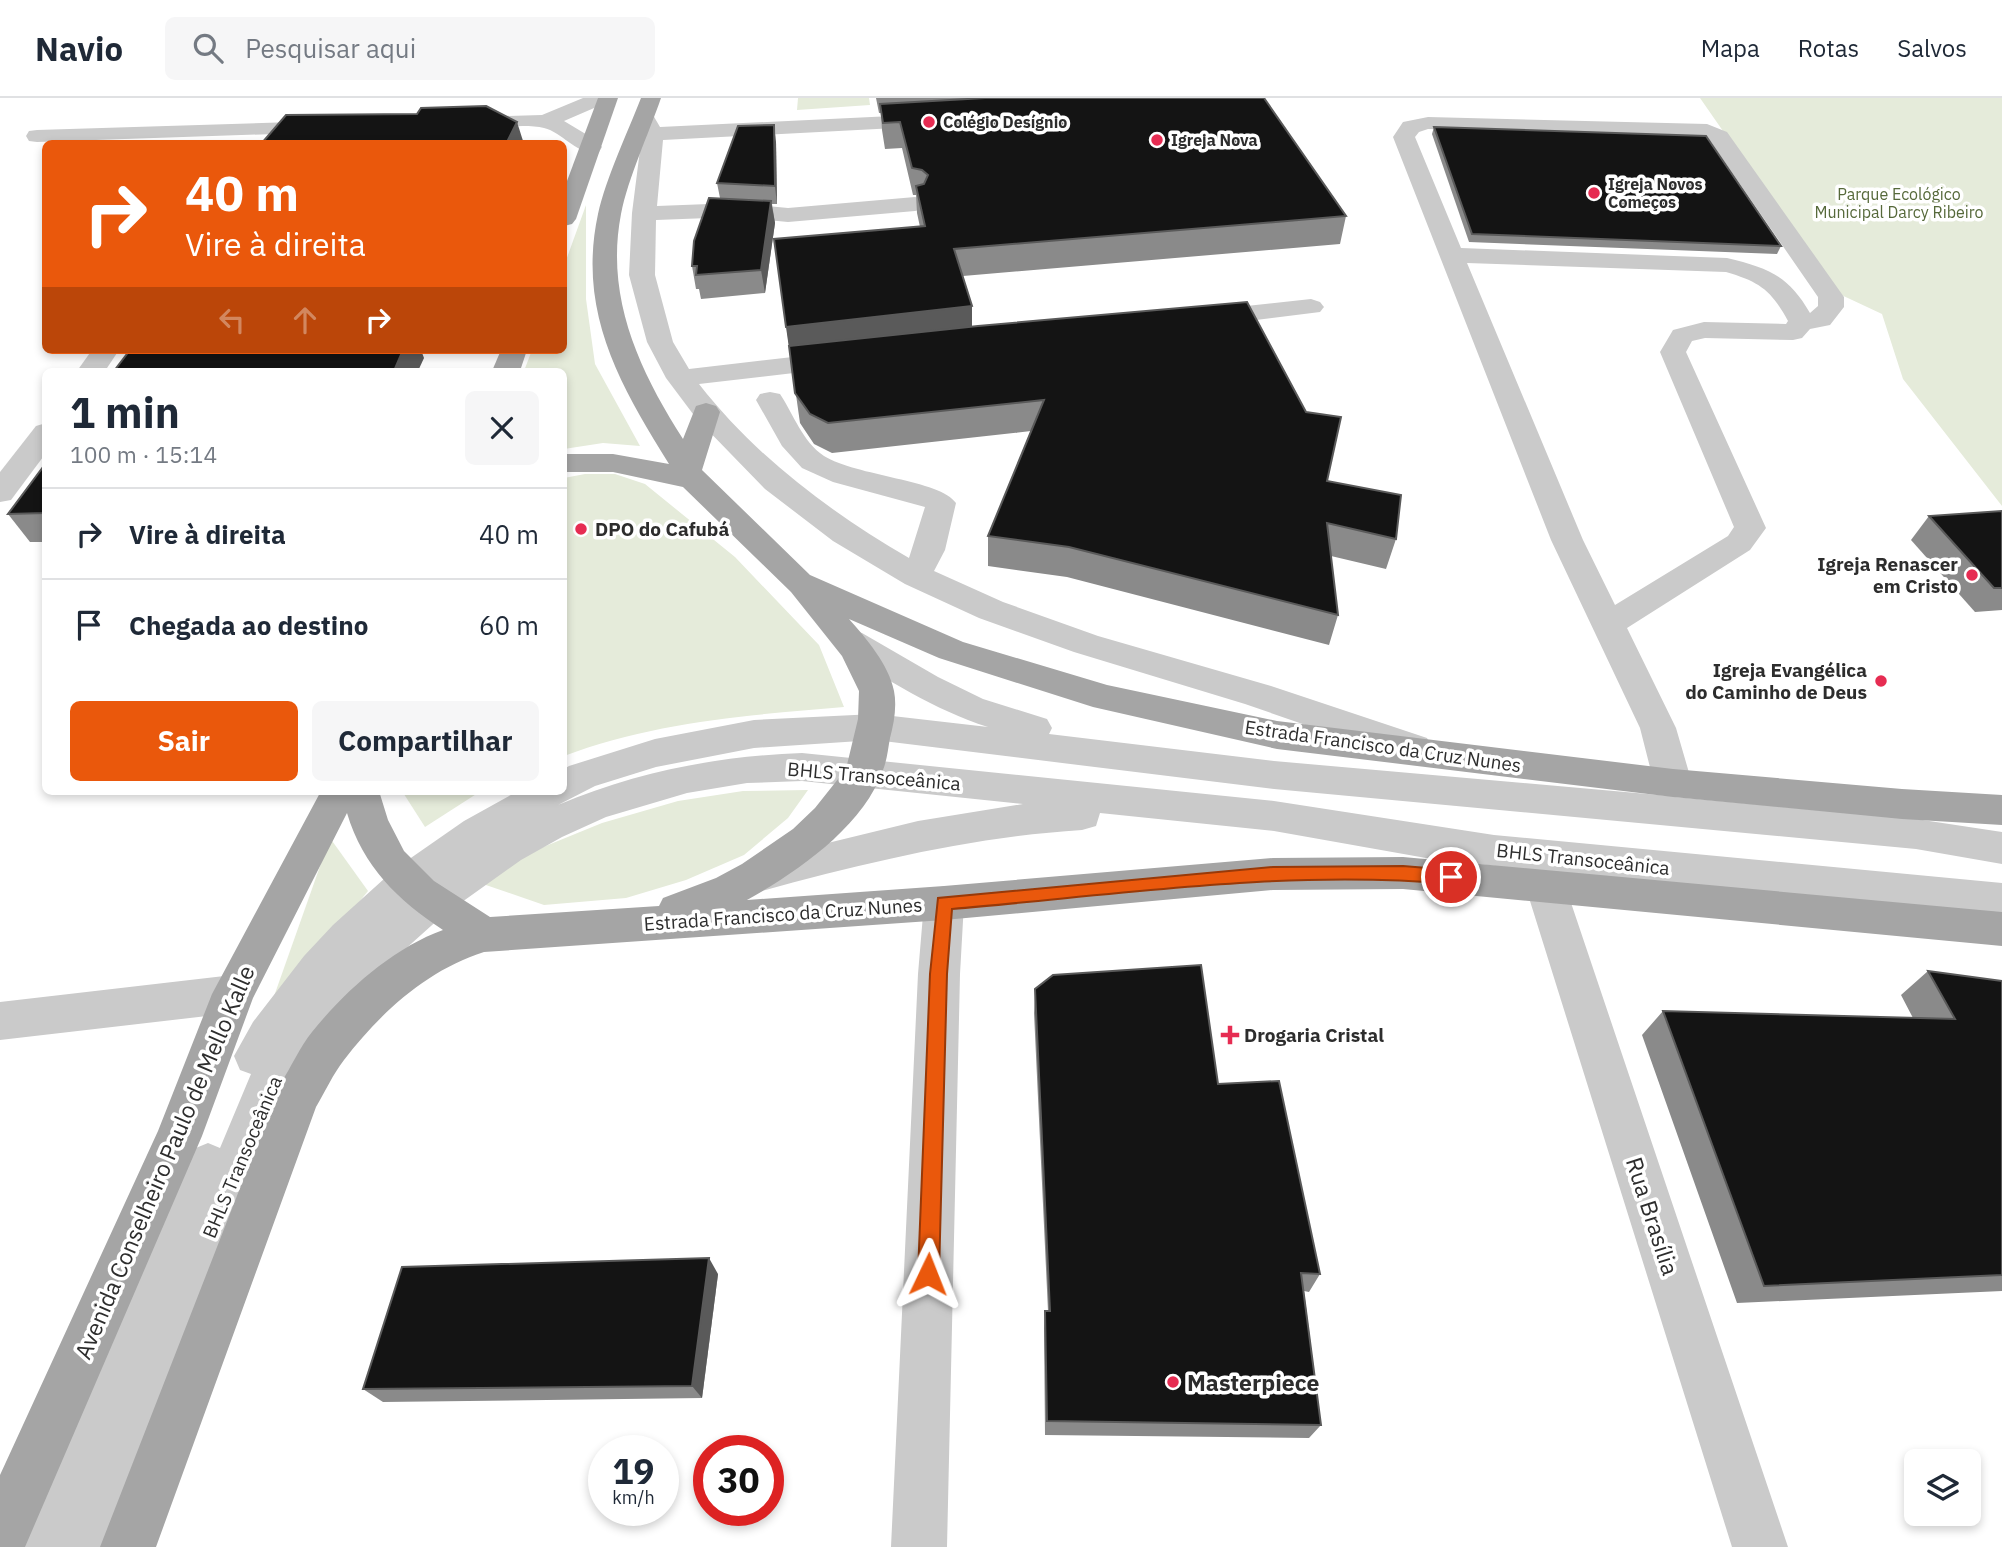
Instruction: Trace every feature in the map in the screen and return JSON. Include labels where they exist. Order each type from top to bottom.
[{"type":"main road","points":[[567,211],[608,98]]},
{"type":"main road","name":"Estrada Francisco da Cruz Nunes","points":[[650,117],[610,211],[604,249],[608,298],[621,350],[640,394],[691,476],[798,583],[951,650],[1107,698],[1277,735],[1673,783],[1902,804],[2002,810]]},
{"type":"main road","points":[[567,463],[590,460],[631,463],[691,476],[706,412]]},
{"type":"main road","points":[[624,924],[695,905],[758,876],[826,824],[863,773],[875,727],[876,688],[850,641],[798,583]]},
{"type":"main road","name":"Avenida Conselheiro Paulo de Mello Kalle","points":[[0,1538],[179,1136],[233,994],[338,795]]},
{"type":"main road","points":[[361,795],[378,847],[417,891],[484,935]]},
{"type":"main road","name":"Estrada Francisco da Cruz Nunes","points":[[484,935],[944,903],[1273,874],[1403,873],[2002,929]]},
{"type":"main road","points":[[128,1547],[297,1098],[327,1047],[367,1004],[411,967],[448,946],[484,935]]},
{"type":"street","points":[[443,124],[545,121],[601,98]]},
{"type":"street","points":[[1581,105],[1605,127]]},
{"type":"street","points":[[266,136],[288,108]]},
{"type":"street","points":[[951,119],[650,117],[642,275],[660,342],[680,378],[706,412],[776,482],[844,534],[916,576],[991,610],[1086,645],[1258,695],[1425,752]]},
{"type":"street","points":[[545,121],[566,129],[591,147]]},
{"type":"street","points":[[1609,624],[1739,543],[1750,528],[1673,352],[1682,337],[1704,330],[1793,332],[1802,322],[1821,319],[1831,307],[1831,297],[1719,137],[1707,130],[1428,123],[1412,127],[1404,136],[1450,255],[1567,540],[1658,728],[1673,783]]},
{"type":"street","points":[[37,136],[266,136],[351,126]]},
{"type":"street","points":[[644,213],[735,210],[788,215],[915,204]]},
{"type":"street","points":[[1450,255],[1727,265],[1765,276],[1784,290],[1802,322]]},
{"type":"street","points":[[1174,322],[1311,307]]},
{"type":"street","points":[[680,378],[872,356]]},
{"type":"street","points":[[770,400],[800,451],[820,466],[929,496],[941,503],[929,550],[916,576]]},
{"type":"street","points":[[0,493],[42,437]]},
{"type":"street","points":[[850,641],[926,686],[970,708],[1033,728],[1203,767]]},
{"type":"street","name":"BHLS Transoceânica","points":[[567,784],[582,776],[655,753],[741,736],[875,727],[1203,767],[1916,834],[2002,848]]},
{"type":"street","name":"BHLS Transoceânica","points":[[83,1547],[270,1083],[290,1048],[417,891],[537,830],[594,805],[660,785],[741,769],[802,767],[1274,816],[1426,842],[1494,850],[2002,900]]},
{"type":"street","name":"BHLS Transoceânica","points":[[49,1547],[241,1087],[260,1048],[307,981],[336,946],[417,891],[503,816],[544,795]]},
{"type":"street","points":[[758,876],[870,845],[940,830],[1041,816],[1210,811]]},
{"type":"street","name":"Rua Brasília","points":[[1545,885],[1760,1547]]},
{"type":"street","points":[[919,1547],[939,974],[944,903]]},
{"type":"street","points":[[0,1021],[233,994]]},
{"type":"green space","points":[[798,98],[869,98],[870,105],[797,110]]},
{"type":"green space","name":"Parque Ecológico Municipal Darcy Ribeiro","points":[[1700,98],[2002,98],[2002,506],[1903,379],[1882,314],[1835,292]]},
{"type":"green space","points":[[586,205],[586,299],[595,364],[640,446],[603,443],[567,449],[567,368],[525,368],[530,354],[567,354],[567,258]]},
{"type":"green space","points":[[585,474],[615,474],[645,484],[735,557],[819,645],[844,707],[738,717],[667,728],[598,744],[567,755],[567,477]]},
{"type":"green space","points":[[808,790],[788,818],[744,855],[686,880],[626,898],[544,905],[483,884],[531,852],[602,823],[678,801],[743,791]]},
{"type":"green space","points":[[405,795],[475,795],[425,827]]},
{"type":"green space","points":[[330,838],[368,891],[267,1016]]},
{"type":"building","points":[[985,98],[1264,98],[1346,216],[954,249],[972,306],[786,327],[774,239],[925,226],[916,186],[924,184],[928,175],[922,170],[912,168],[900,122],[883,123],[880,104]]},
{"type":"building","points":[[486,106],[517,122],[508,140],[264,140],[286,115],[417,114],[421,108]]},
{"type":"building","points":[[774,125],[775,186],[717,183],[738,126]]},
{"type":"building","name":"Igreja Novos Começos","points":[[1434,127],[1706,136],[1781,246],[1472,234]]},
{"type":"building","points":[[709,198],[771,201],[761,270],[696,275],[697,266],[692,266],[694,241]]},
{"type":"building","points":[[1247,302],[1306,412],[1341,417],[1327,481],[1401,495],[1396,539],[1327,523],[1338,615],[1069,547],[988,536],[1044,400],[828,423],[810,414],[795,393],[789,346]]},
{"type":"building","points":[[127,354],[401,354],[395,368],[116,368]]},
{"type":"building","points":[[42,468],[42,513],[8,514]]},
{"type":"building","points":[[2002,511],[2002,588],[1994,588],[1929,516]]},
{"type":"building","points":[[1201,965],[1218,1084],[1279,1081],[1320,1274],[1301,1273],[1321,1425],[1047,1421],[1045,1311],[1050,1311],[1035,989],[1053,975]]},
{"type":"building","points":[[1928,971],[2002,981],[2002,1275],[1764,1286],[1663,1011],[1955,1019]]},
{"type":"building","points":[[709,1258],[692,1386],[363,1389],[402,1267]]},
{"type":"place","name":"Colégio Desígnio","points":[[929,122]]},
{"type":"place","name":"Igreja Nova","points":[[1157,140]]},
{"type":"place","name":"Igreja Novos Começos","points":[[1594,193]]},
{"type":"place","name":"DPO do Cafubá","points":[[581,529]]},
{"type":"place","name":"Igreja Renascer em Cristo","points":[[1972,575]]},
{"type":"place","name":"Igreja Evangélica do Caminho de Deus","points":[[1881,681]]},
{"type":"place","name":"Drogaria Cristal","points":[[1230,1035]]},
{"type":"place","name":"Masterpiece","points":[[1173,1382]]},
{"type":"route","points":[[928,1274],[944,903],[1273,874],[1403,873],[1451,877]]}]
